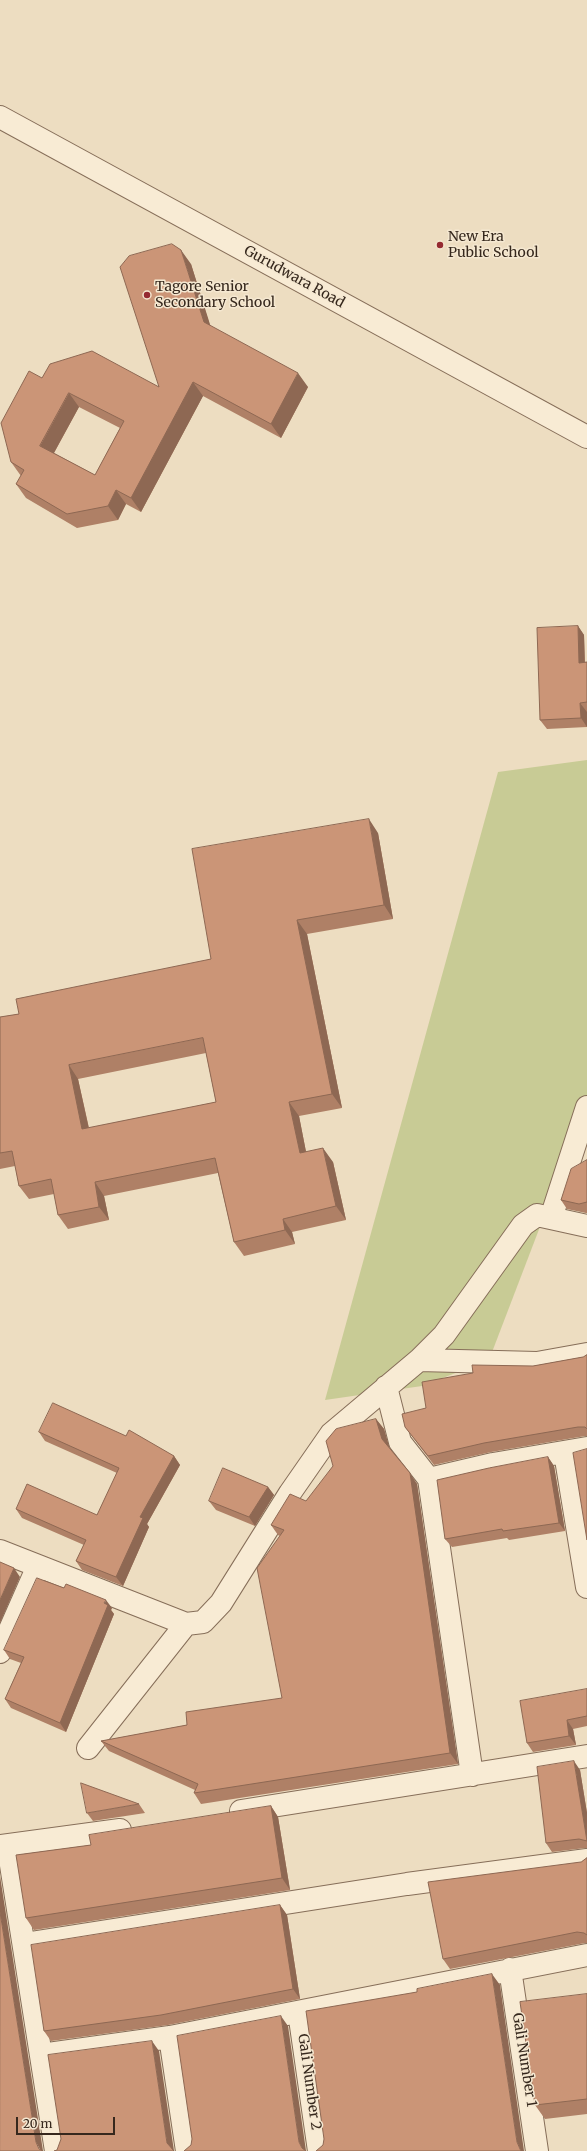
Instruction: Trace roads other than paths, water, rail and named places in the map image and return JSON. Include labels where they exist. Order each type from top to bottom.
[{"type":"street","name":"Gurudwara Road","points":[[0,117],[587,437]]},
{"type":"street","points":[[551,1218],[585,1117]]},
{"type":"street","points":[[0,1551],[186,1624],[203,1622],[221,1603],[290,1493],[331,1434],[419,1360],[444,1335],[524,1225],[537,1215],[587,1226]]},
{"type":"street","points":[[419,1360],[537,1363],[587,1354]]},
{"type":"street","points":[[386,1387],[400,1442],[429,1479],[472,1775]]},
{"type":"street","points":[[429,1479],[494,1464],[587,1448]]},
{"type":"street","points":[[565,1453],[587,1588]]},
{"type":"street","points":[[0,1652],[38,1566]]},
{"type":"street","points":[[88,1748],[186,1624]]},
{"type":"street","points":[[219,1815],[587,1756]]},
{"type":"street","points":[[56,2151],[24,1944],[4,1846],[140,1827]]},
{"type":"street","points":[[24,1944],[407,1884],[587,1860]]},
{"type":"street","points":[[41,2055],[170,2037],[587,1955]]},
{"type":"street","name":"Gali Number 1","points":[[510,1969],[537,2151]]},
{"type":"street","name":"Gali Number 2","points":[[299,2012],[319,2151]]},
{"type":"street","points":[[170,2037],[187,2151]]},
{"type":"place","name":"New Era Public School","points":[[440,245]]},
{"type":"place","name":"Tagore Senior Secondary School","points":[[147,295]]}]
